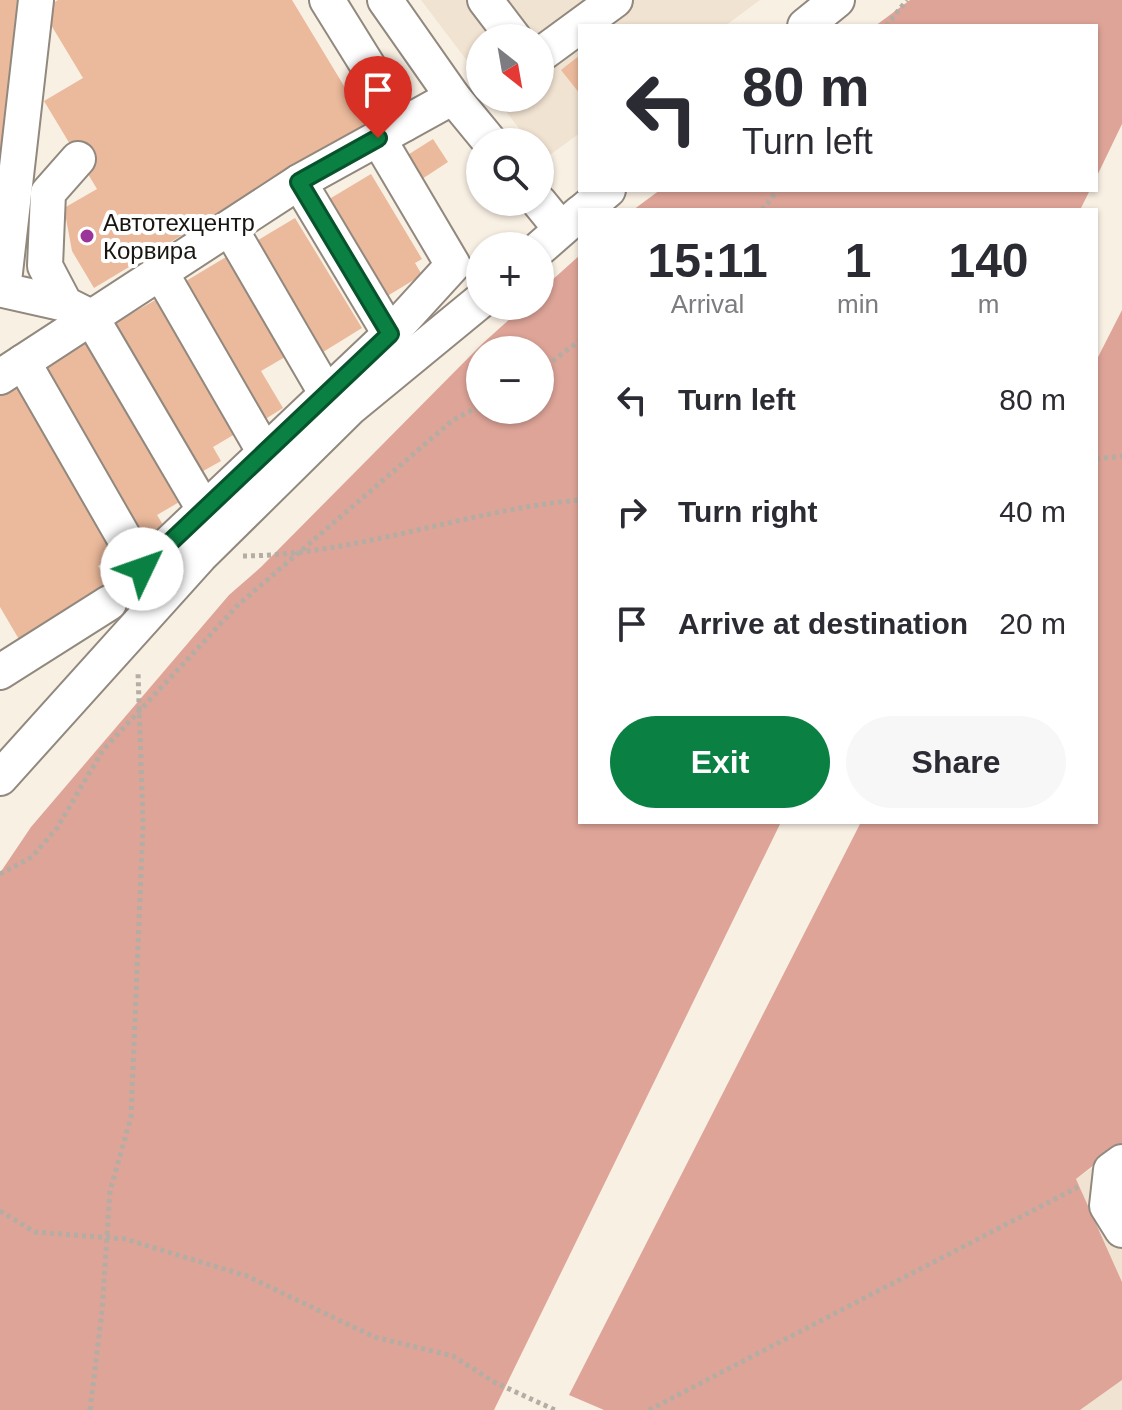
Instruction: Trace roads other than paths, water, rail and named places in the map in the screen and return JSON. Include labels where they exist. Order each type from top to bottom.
[{"type":"street","points":[[36,0],[3,290],[78,311]]},
{"type":"street","points":[[327,0],[391,131],[453,265],[390,334],[142,569],[12,369],[78,311],[161,273],[299,182],[391,131],[453,97]]},
{"type":"street","points":[[385,0],[478,128]]},
{"type":"street","points":[[485,0],[503,24]]},
{"type":"street","points":[[582,24],[615,0]]},
{"type":"street","points":[[807,24],[837,0]]},
{"type":"street","points":[[554,45],[578,27]]},
{"type":"street","points":[[78,159],[48,193],[45,266],[78,311],[205,511]]},
{"type":"street","points":[[299,182],[390,334]]},
{"type":"street","points":[[586,208],[606,192]]},
{"type":"street","points":[[230,228],[326,393]]},
{"type":"street","points":[[161,273],[265,453]]},
{"type":"street","points":[[0,672],[123,613],[200,556],[351,407],[466,313]]},
{"type":"street","points":[[0,778],[123,613]]},
{"type":"street","points":[[1117,1166],[1107,1206],[1122,1230]]},
{"type":"place","name":"Автотехцентр Корвира","points":[[87,236]]}]
